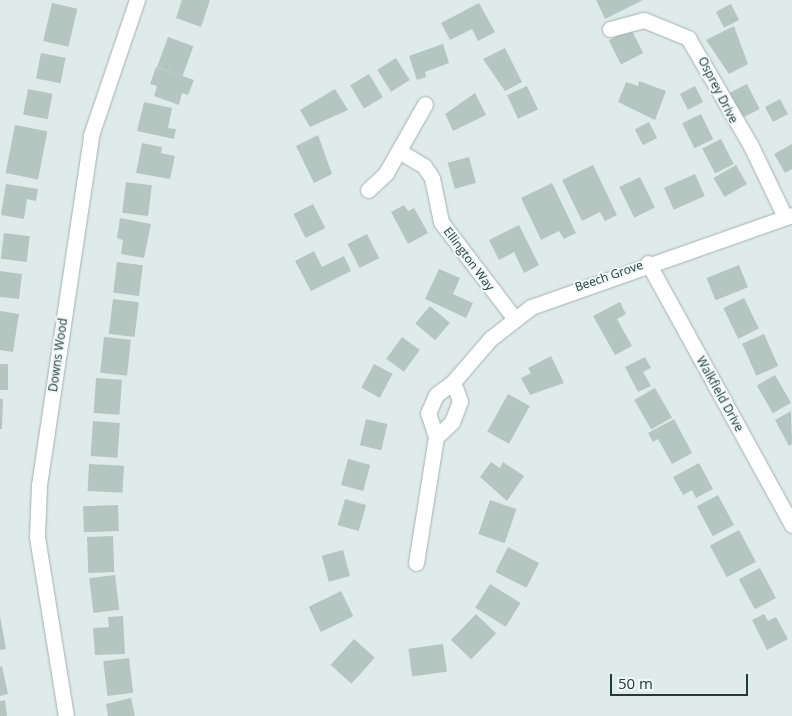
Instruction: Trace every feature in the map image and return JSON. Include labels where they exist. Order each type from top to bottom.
[{"type":"street","name":"Downs Wood","points":[[66,716],[38,545],[39,486],[91,135],[138,0]]},
{"type":"street","name":"Osprey Drive","points":[[610,29],[644,20],[688,38],[789,216]]},
{"type":"street","points":[[368,190],[399,151],[425,104]]},
{"type":"street","name":"Ellington Way","points":[[399,151],[424,166],[432,178],[441,222],[515,319]]},
{"type":"street","name":"Beech Grove","points":[[416,563],[436,437],[428,413],[436,395],[453,382],[474,355],[515,319],[550,297],[789,216]]},
{"type":"street","name":"Walkfield Drive","points":[[648,263],[792,525]]},
{"type":"street","points":[[436,437],[452,422],[460,401],[453,382]]},
{"type":"building","points":[[182,0],[210,0],[201,27],[176,18]]},
{"type":"building","points":[[596,0],[643,0],[605,19]]},
{"type":"building","points":[[52,3],[77,9],[69,47],[43,41]]},
{"type":"building","points":[[479,3],[495,32],[478,41],[472,29],[450,40],[441,23]]},
{"type":"building","points":[[731,4],[739,20],[724,28],[716,12]]},
{"type":"building","points":[[734,26],[748,64],[729,74],[706,40]]},
{"type":"building","points":[[631,29],[643,53],[621,64],[609,40]]},
{"type":"building","points":[[168,37],[193,46],[182,76],[157,67]]},
{"type":"building","points":[[443,44],[449,63],[425,72],[426,77],[417,80],[409,56]]},
{"type":"building","points":[[505,48],[522,82],[505,91],[483,59]]},
{"type":"building","points":[[41,53],[66,58],[61,83],[36,79]]},
{"type":"building","points":[[396,58],[410,80],[391,92],[377,70]]},
{"type":"building","points":[[156,67],[194,80],[188,95],[182,93],[179,105],[154,96],[157,86],[150,84]]},
{"type":"building","points":[[369,74],[383,97],[364,108],[350,85]]},
{"type":"building","points":[[639,81],[666,91],[655,120],[618,102],[626,82],[638,86]]},
{"type":"building","points":[[747,84],[760,109],[741,118],[728,94]]},
{"type":"building","points":[[527,86],[538,110],[518,119],[507,95]]},
{"type":"building","points":[[695,86],[703,102],[688,110],[680,94]]},
{"type":"building","points":[[28,89],[53,94],[48,119],[23,115]]},
{"type":"building","points":[[335,89],[348,110],[310,127],[300,110]]},
{"type":"building","points":[[475,93],[486,115],[453,131],[445,114]]},
{"type":"building","points":[[780,99],[788,114],[773,122],[765,107]]},
{"type":"building","points":[[144,102],[172,108],[168,128],[176,129],[174,139],[137,131]]},
{"type":"building","points":[[701,114],[713,139],[694,148],[682,123]]},
{"type":"building","points":[[649,122],[657,138],[643,145],[635,129]]},
{"type":"building","points":[[15,125],[47,131],[38,179],[6,173]]},
{"type":"building","points":[[318,135],[332,174],[314,183],[296,146]]},
{"type":"building","points":[[721,139],[734,164],[715,173],[702,149]]},
{"type":"building","points":[[142,143],[162,147],[161,153],[175,156],[170,179],[136,173]]},
{"type":"building","points":[[792,144],[792,169],[785,173],[774,154]]},
{"type":"building","points":[[469,157],[476,183],[455,189],[448,163]]},
{"type":"building","points":[[593,165],[617,215],[605,221],[600,212],[582,221],[562,180]]},
{"type":"building","points":[[736,165],[747,184],[724,197],[713,178]]},
{"type":"building","points":[[695,174],[705,196],[674,210],[664,188]]},
{"type":"building","points":[[640,177],[655,208],[634,218],[619,187]]},
{"type":"building","points":[[126,182],[152,185],[148,216],[122,213]]},
{"type":"building","points":[[552,183],[576,233],[564,239],[559,231],[541,240],[521,198]]},
{"type":"building","points":[[6,184],[38,189],[36,201],[27,199],[24,219],[1,215]]},
{"type":"building","points":[[313,204],[325,228],[306,238],[293,214]]},
{"type":"building","points":[[404,205],[408,211],[414,208],[428,233],[408,244],[391,212]]},
{"type":"building","points":[[120,218],[151,224],[144,258],[121,254],[123,240],[117,238]]},
{"type":"building","points":[[519,225],[539,265],[524,273],[514,252],[499,260],[489,240]]},
{"type":"building","points":[[4,233],[30,236],[27,262],[1,259]]},
{"type":"building","points":[[367,234],[379,258],[360,268],[347,244]]},
{"type":"building","points":[[314,251],[322,267],[344,256],[351,271],[311,291],[295,261]]},
{"type":"building","points":[[117,262],[143,265],[139,296],[113,293]]},
{"type":"building","points":[[739,265],[748,287],[716,300],[707,278]]},
{"type":"building","points":[[439,269],[460,278],[453,294],[473,303],[466,318],[425,299]]},
{"type":"building","points":[[0,271],[22,274],[19,299],[0,297]]},
{"type":"building","points":[[744,298],[759,329],[738,339],[723,308]]},
{"type":"building","points":[[113,299],[139,302],[135,337],[109,334]]},
{"type":"building","points":[[620,302],[626,314],[617,319],[632,346],[615,355],[593,316]]},
{"type":"building","points":[[430,306],[450,323],[435,340],[415,324]]},
{"type":"building","points":[[0,311],[19,314],[13,352],[0,350]]},
{"type":"building","points":[[764,334],[778,366],[756,376],[742,344]]},
{"type":"building","points":[[104,337],[131,340],[127,376],[100,373]]},
{"type":"building","points":[[402,337],[420,350],[404,372],[386,359]]},
{"type":"building","points":[[551,356],[564,383],[530,395],[521,378],[531,373],[528,368]]},
{"type":"building","points":[[645,357],[651,368],[643,372],[651,386],[638,392],[625,367]]},
{"type":"building","points":[[0,364],[8,364],[8,390],[0,390]]},
{"type":"building","points":[[374,364],[393,374],[380,398],[361,388]]},
{"type":"building","points":[[775,375],[791,403],[773,413],[757,386]]},
{"type":"building","points":[[96,378],[122,380],[119,415],[94,413]]},
{"type":"building","points":[[655,388],[672,417],[651,429],[634,400]]},
{"type":"building","points":[[508,394],[530,406],[509,444],[487,432]]},
{"type":"building","points":[[0,399],[3,399],[2,429],[0,429]]},
{"type":"building","points":[[791,411],[792,444],[789,446],[775,420]]},
{"type":"building","points":[[366,419],[387,424],[381,450],[360,445]]},
{"type":"building","points":[[674,419],[692,453],[672,464],[658,439],[653,442],[648,433]]},
{"type":"building","points":[[93,421],[120,423],[117,458],[91,456]]},
{"type":"building","points":[[348,459],[370,465],[363,491],[341,485]]},
{"type":"building","points":[[491,462],[500,468],[503,462],[524,476],[507,501],[480,477]]},
{"type":"building","points":[[699,463],[713,489],[696,498],[692,490],[683,495],[673,477]]},
{"type":"building","points":[[89,464],[124,466],[123,493],[88,491]]},
{"type":"building","points":[[718,495],[734,525],[713,536],[697,506]]},
{"type":"building","points":[[345,499],[366,505],[359,531],[338,525]]},
{"type":"building","points":[[490,500],[516,509],[505,543],[478,534]]},
{"type":"building","points":[[118,505],[119,531],[84,532],[83,506]]},
{"type":"building","points":[[739,530],[756,562],[727,577],[710,545]]},
{"type":"building","points":[[113,536],[114,572],[88,573],[87,537]]},
{"type":"building","points":[[508,547],[539,563],[526,588],[495,572]]},
{"type":"building","points":[[343,550],[350,576],[329,582],[322,556]]},
{"type":"building","points":[[760,568],[776,598],[755,609],[739,579]]},
{"type":"building","points":[[115,575],[119,610],[93,613],[89,578]]},
{"type":"building","points":[[490,584],[521,603],[506,627],[475,608]]},
{"type":"building","points":[[341,591],[353,616],[321,632],[309,607]]},
{"type":"building","points":[[476,614],[496,633],[471,659],[451,640]]},
{"type":"building","points":[[764,614],[768,621],[776,617],[788,639],[767,650],[752,620]]},
{"type":"building","points":[[0,616],[6,649],[0,650]]},
{"type":"building","points":[[123,616],[125,654],[95,655],[93,628],[109,627],[108,617]]},
{"type":"building","points":[[354,639],[375,658],[351,684],[331,665]]},
{"type":"building","points":[[443,644],[447,672],[412,677],[408,649]]},
{"type":"building","points":[[129,658],[133,693],[107,696],[103,661]]},
{"type":"building","points":[[2,666],[8,694],[0,696],[0,667]]},
{"type":"building","points":[[131,698],[135,716],[108,716],[106,704]]},
{"type":"building","points":[[5,700],[7,716],[0,716],[0,701]]}]
